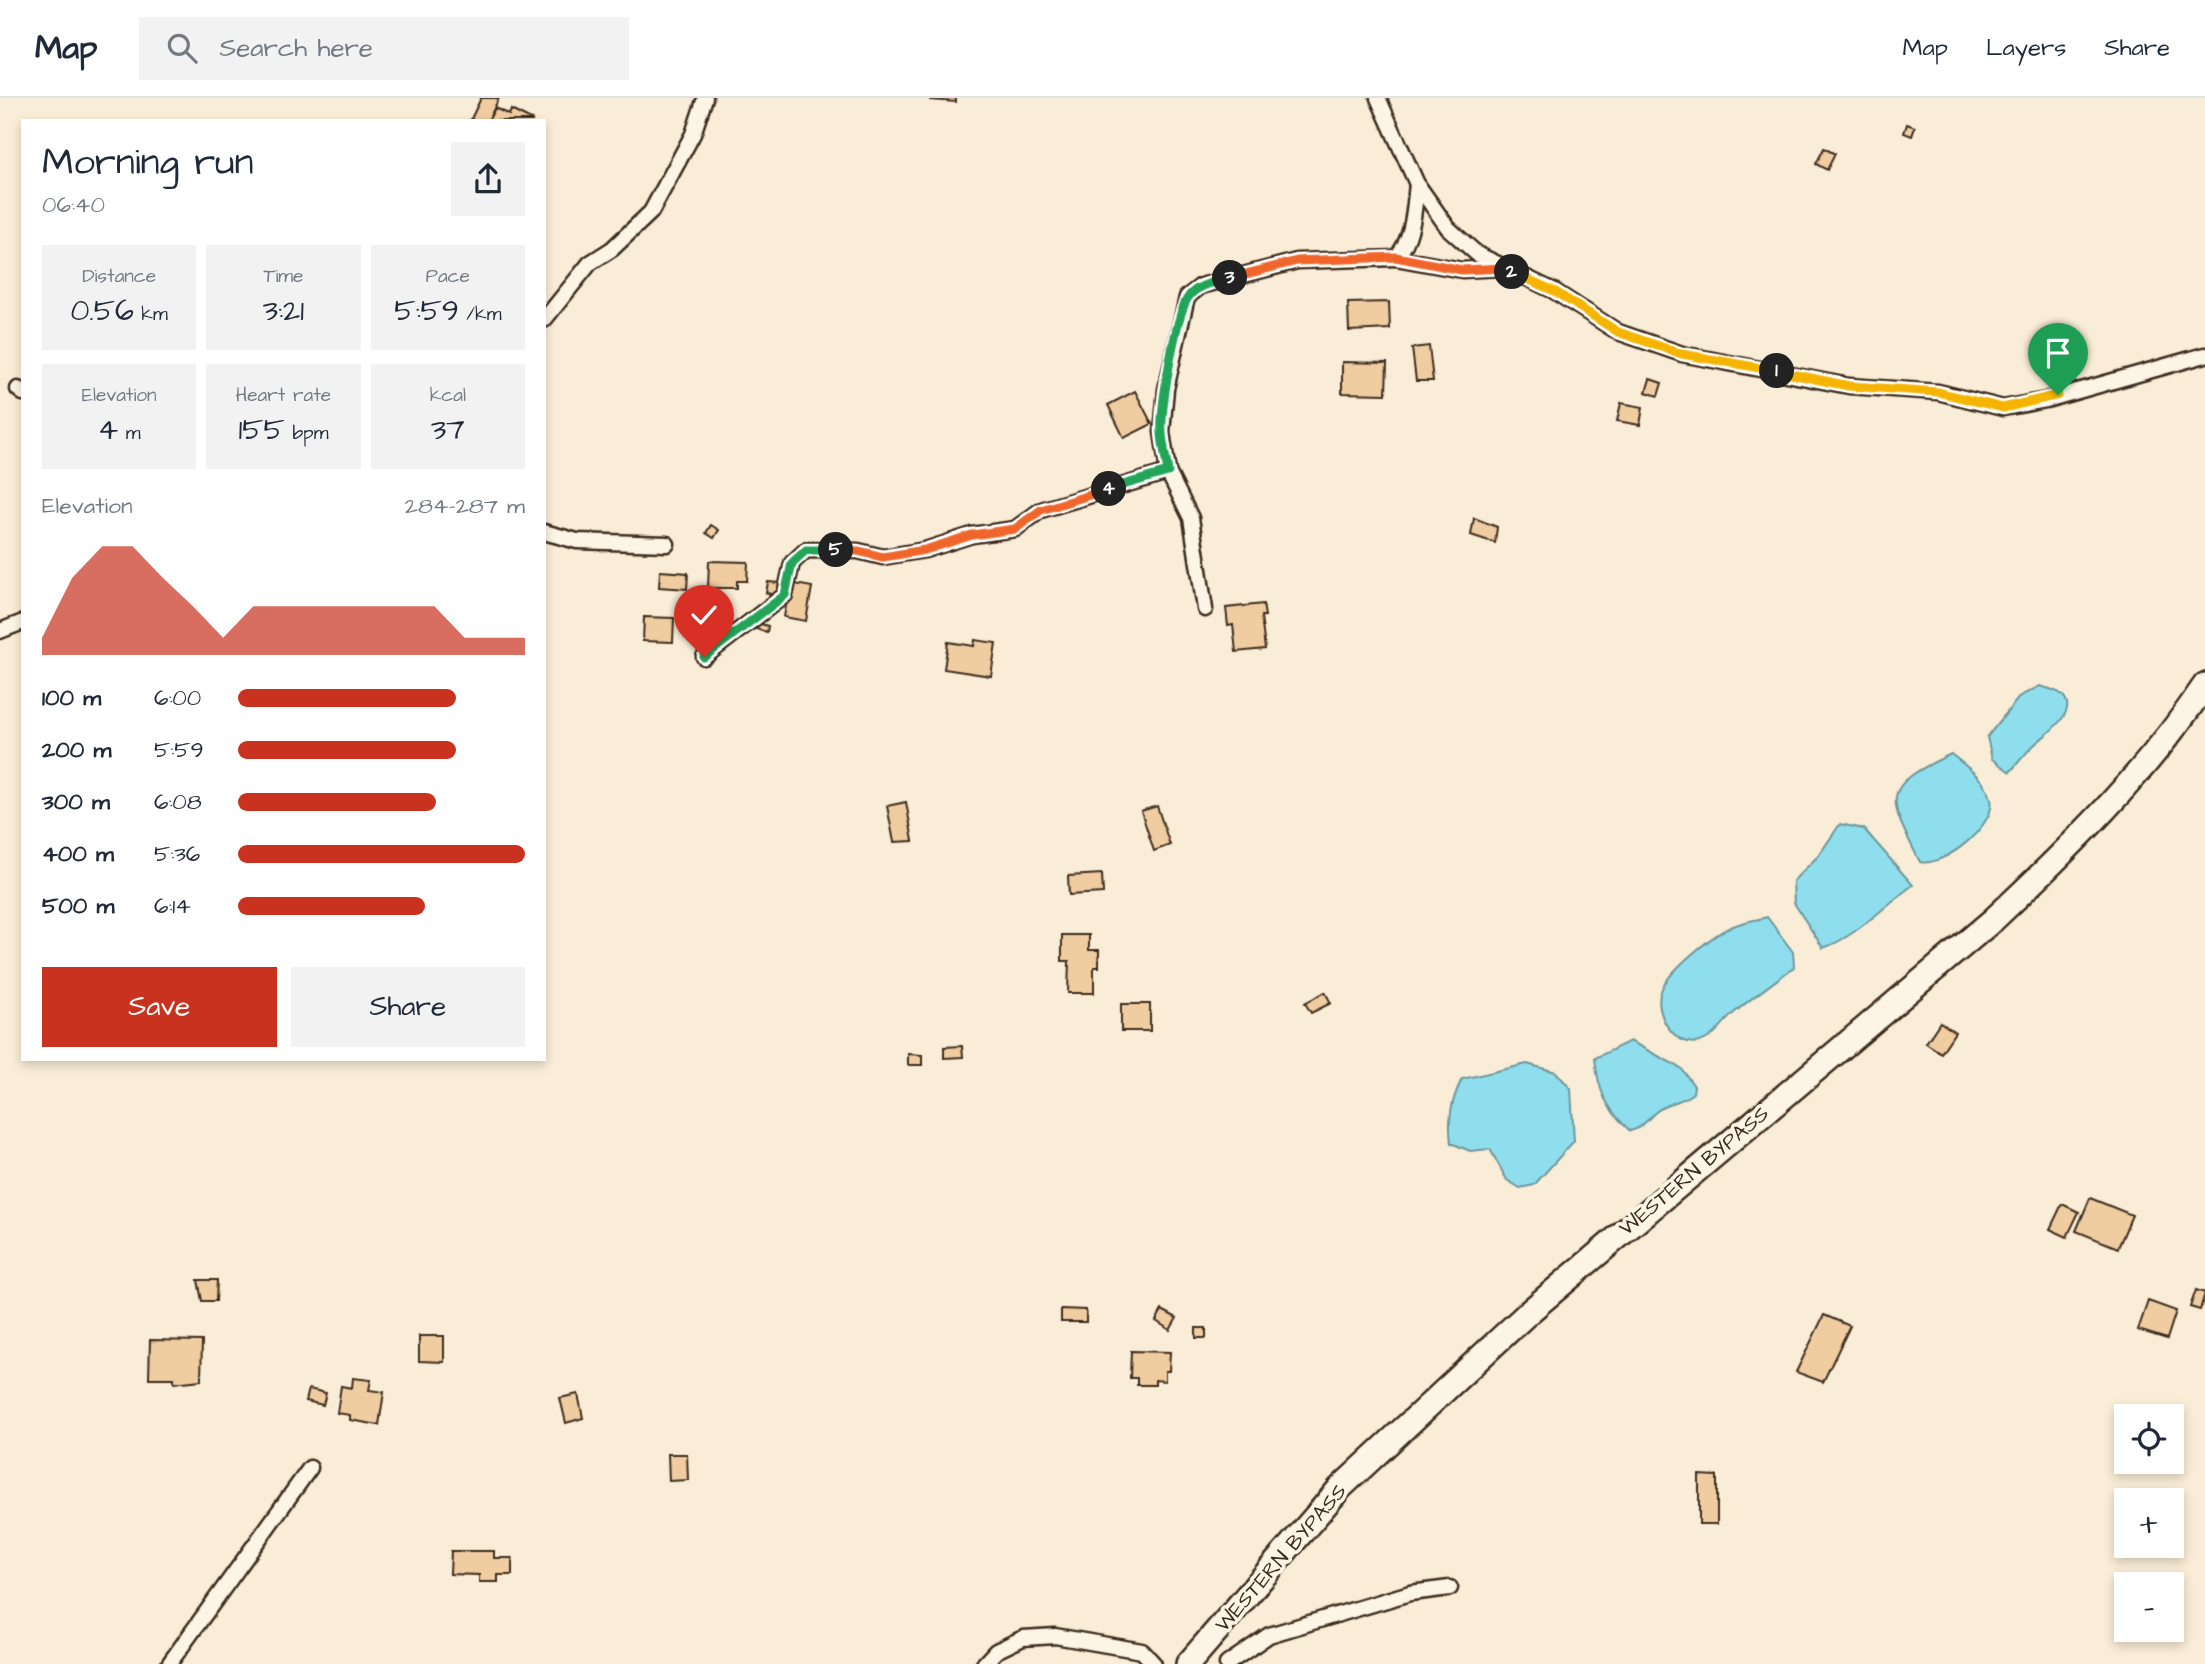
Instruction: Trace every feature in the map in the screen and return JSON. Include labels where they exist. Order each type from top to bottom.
[{"type":"main road","name":"WESTERN BYPASS","points":[[1188,1664],[1340,1488],[1529,1312],[1993,920],[2102,813],[2175,729],[2205,685]]},
{"type":"street","points":[[546,318],[590,263],[612,249],[651,212],[693,134],[705,98]]},
{"type":"street","points":[[1378,98],[1418,184],[1448,228],[1477,254],[1554,291],[1618,332],[1682,354],[1849,386],[1938,392],[2003,408],[2205,355]]},
{"type":"street","points":[[1396,257],[1403,249],[1412,227],[1418,184]]},
{"type":"street","points":[[1205,609],[1191,519],[1168,472],[1162,432],[1166,389],[1187,298],[1201,286],[1297,261],[1396,257],[1462,270],[1504,268]]},
{"type":"street","points":[[704,657],[785,595],[792,563],[806,550],[858,551],[883,557],[925,550],[972,535],[1015,529],[1041,510],[1168,472]]},
{"type":"street","points":[[546,533],[577,541],[667,544]]},
{"type":"street","points":[[0,631],[21,623]]},
{"type":"street","points":[[2175,729],[2205,706]]},
{"type":"street","points":[[169,1664],[310,1468]]},
{"type":"street","points":[[1227,1664],[1269,1635],[1410,1593],[1450,1588]]},
{"type":"street","points":[[984,1664],[996,1651],[1023,1638],[1055,1636],[1142,1651],[1154,1664]]},
{"type":"water","points":[[2040,686],[2061,694],[2067,708],[2058,723],[2010,772],[1992,759],[1987,737],[2020,696]]},
{"type":"water","points":[[1951,754],[1985,786],[1991,799],[1991,809],[1978,832],[1955,851],[1930,862],[1920,862],[1901,822],[1896,808],[1896,796],[1901,785],[1911,776]]},
{"type":"water","points":[[1840,824],[1864,829],[1913,885],[1847,937],[1823,948],[1794,903],[1793,881],[1819,855]]},
{"type":"water","points":[[1767,917],[1793,952],[1794,967],[1735,1012],[1708,1038],[1688,1042],[1678,1038],[1671,1031],[1661,1011],[1659,1001],[1665,983],[1683,963],[1717,935],[1740,924]]},
{"type":"water","points":[[1630,1041],[1681,1068],[1694,1086],[1693,1093],[1689,1096],[1661,1108],[1641,1126],[1630,1131],[1615,1115],[1605,1098],[1598,1080],[1595,1058]]},
{"type":"water","points":[[1527,1064],[1556,1072],[1571,1089],[1574,1141],[1534,1185],[1520,1188],[1507,1180],[1490,1149],[1470,1151],[1451,1143],[1450,1118],[1462,1079]]},
{"type":"building","points":[[481,98],[499,98],[489,119],[471,119]]},
{"type":"building","points":[[956,98],[956,102],[931,100]]},
{"type":"building","points":[[495,108],[509,115],[511,110],[529,119],[489,119]]},
{"type":"building","points":[[1907,124],[1915,127],[1912,136],[1904,133]]},
{"type":"building","points":[[1824,148],[1835,154],[1827,170],[1816,164]]},
{"type":"building","points":[[1389,302],[1390,329],[1349,331],[1348,303]]},
{"type":"building","points":[[1429,346],[1433,381],[1416,381],[1412,348]]},
{"type":"building","points":[[1342,362],[1387,363],[1386,394],[1342,393]]},
{"type":"building","points":[[1650,379],[1662,383],[1658,396],[1646,392]]},
{"type":"building","points":[[1135,391],[1152,424],[1124,438],[1108,405]]},
{"type":"building","points":[[1621,403],[1643,407],[1640,425],[1617,421]]},
{"type":"building","points":[[1474,518],[1497,527],[1495,543],[1471,535]]},
{"type":"building","points":[[711,525],[719,530],[714,538],[706,533]]},
{"type":"building","points":[[709,561],[748,562],[747,581],[737,581],[737,588],[708,588]]},
{"type":"building","points":[[660,571],[688,573],[687,589],[659,587]]},
{"type":"building","points":[[768,582],[779,583],[777,595],[766,593]]},
{"type":"building","points":[[790,583],[812,587],[806,621],[784,617]]},
{"type":"building","points":[[1263,604],[1265,616],[1261,616],[1265,649],[1236,652],[1233,625],[1228,626],[1226,608]]},
{"type":"building","points":[[644,617],[674,618],[673,642],[643,641]]},
{"type":"building","points":[[758,623],[768,626],[767,632],[756,629]]},
{"type":"building","points":[[975,640],[996,643],[991,676],[944,669],[948,642],[974,646]]},
{"type":"building","points":[[906,802],[913,841],[894,842],[887,806]]},
{"type":"building","points":[[1157,806],[1170,845],[1154,851],[1141,811]]},
{"type":"building","points":[[1102,874],[1103,893],[1069,895],[1068,876]]},
{"type":"building","points":[[1062,935],[1089,935],[1089,950],[1099,950],[1099,967],[1094,967],[1094,993],[1068,993],[1069,961],[1062,961]]},
{"type":"building","points":[[1325,992],[1331,1003],[1311,1013],[1305,1003]]},
{"type":"building","points":[[1121,1004],[1150,1004],[1150,1031],[1121,1031]]},
{"type":"building","points":[[1940,1022],[1955,1032],[1941,1053],[1926,1043]]},
{"type":"building","points":[[962,1046],[963,1057],[944,1058],[944,1047]]},
{"type":"building","points":[[908,1054],[922,1055],[922,1065],[908,1065]]},
{"type":"building","points":[[2090,1198],[2132,1215],[2118,1248],[2076,1231]]},
{"type":"building","points":[[2062,1204],[2079,1212],[2067,1237],[2050,1229]]},
{"type":"building","points":[[198,1280],[217,1280],[216,1301],[202,1301]]},
{"type":"building","points":[[2196,1290],[2205,1293],[2200,1310],[2190,1307]]},
{"type":"building","points":[[2148,1301],[2176,1311],[2167,1339],[2138,1330]]},
{"type":"building","points":[[1061,1309],[1086,1310],[1086,1322],[1061,1322]]},
{"type":"building","points":[[1162,1310],[1177,1318],[1170,1330],[1156,1321]]},
{"type":"building","points":[[1824,1315],[1850,1326],[1823,1382],[1796,1372]]},
{"type":"building","points":[[1196,1328],[1206,1328],[1206,1338],[1196,1338]]},
{"type":"building","points":[[419,1336],[444,1336],[444,1362],[419,1361]]},
{"type":"building","points":[[150,1340],[202,1341],[201,1380],[174,1383],[174,1378],[149,1378]]},
{"type":"building","points":[[1131,1351],[1170,1352],[1169,1371],[1165,1371],[1165,1381],[1155,1380],[1155,1385],[1137,1385],[1137,1378],[1130,1378]]},
{"type":"building","points":[[353,1378],[371,1380],[369,1390],[384,1392],[379,1425],[350,1420],[350,1415],[337,1413],[341,1386],[352,1388]]},
{"type":"building","points":[[309,1389],[326,1393],[323,1405],[306,1401]]},
{"type":"building","points":[[578,1394],[583,1418],[566,1423],[560,1398]]},
{"type":"building","points":[[668,1454],[687,1454],[688,1480],[669,1481]]},
{"type":"building","points":[[1699,1475],[1717,1476],[1717,1524],[1699,1524]]},
{"type":"building","points":[[451,1551],[494,1551],[494,1558],[512,1558],[512,1575],[498,1575],[498,1582],[479,1582],[479,1575],[450,1574]]},
{"type":"route","points":[[704,657],[764,614],[785,595],[792,563],[806,550],[858,551],[883,557],[925,550],[972,535],[1015,529],[1041,510],[1168,472],[1162,432],[1166,389],[1187,298],[1201,286],[1297,261],[1396,257],[1462,270],[1504,268],[1554,291],[1618,332],[1682,354],[1786,372],[1835,384],[1938,392],[2003,408],[2046,400],[2058,395]]}]
